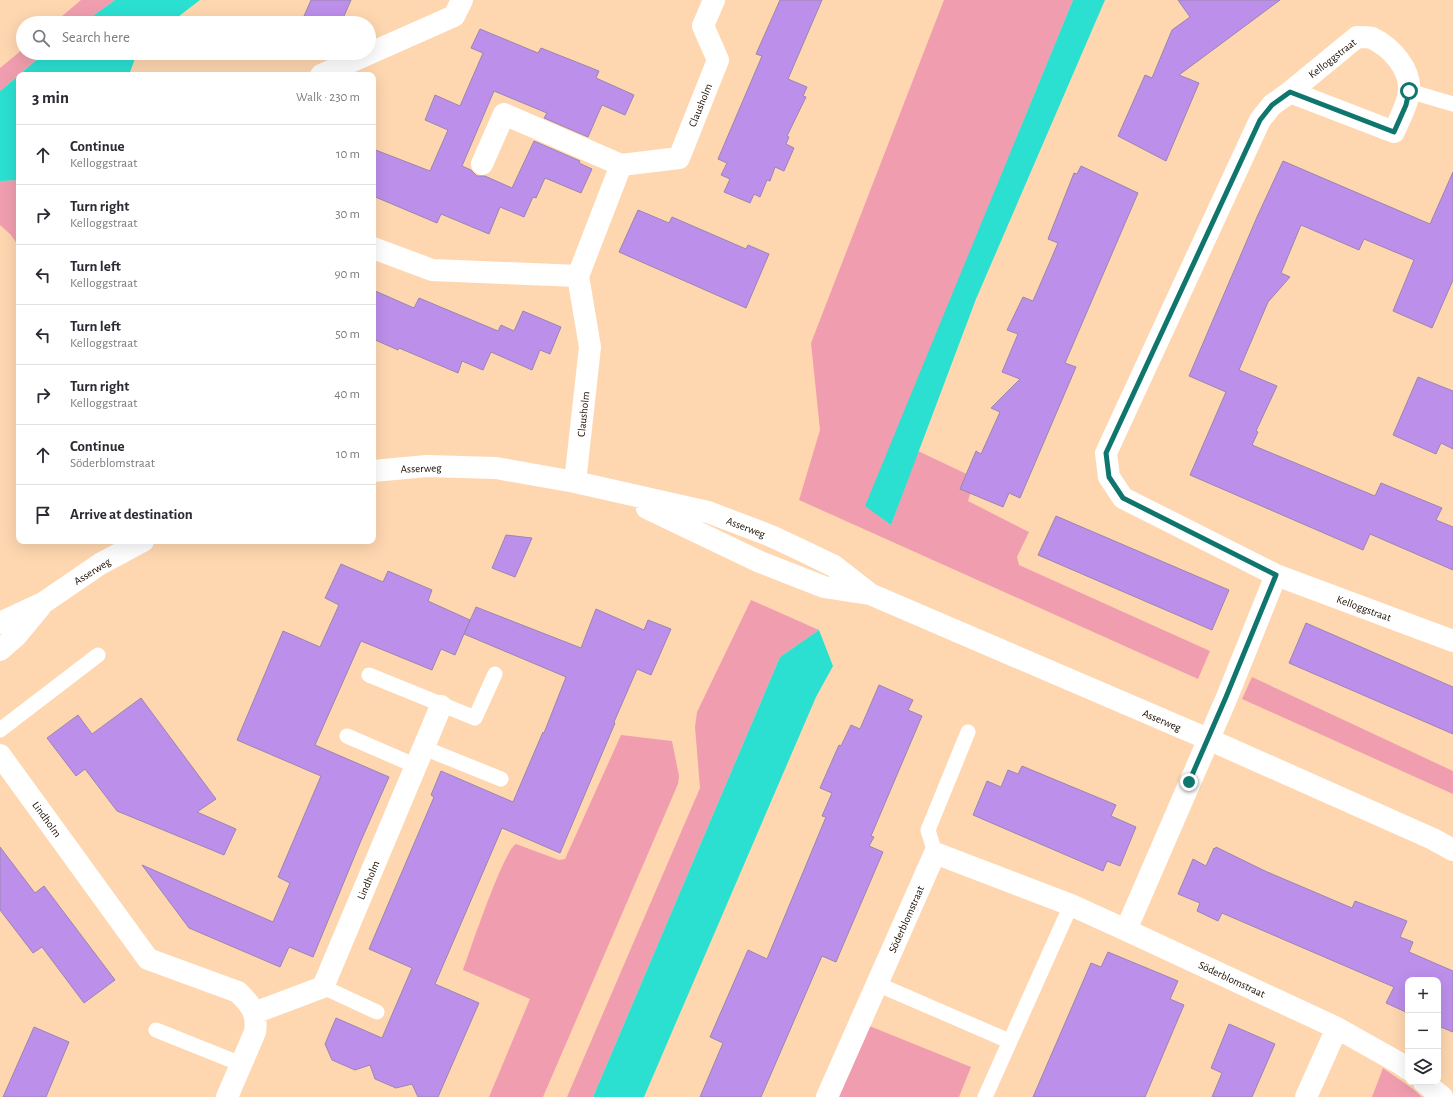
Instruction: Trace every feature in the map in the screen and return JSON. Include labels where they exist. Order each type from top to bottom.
[{"type":"street","points":[[376,51],[454,16],[462,0]]},
{"type":"street","name":"Clausholm","points":[[621,165],[679,158],[718,60],[703,26],[714,0]]},
{"type":"street","name":"Kelloggstraat","points":[[1290,92],[1394,132],[1406,105],[1409,91],[1408,77],[1395,55],[1371,38],[1357,37],[1272,105],[1260,120],[1106,453],[1109,477],[1123,498],[1276,575],[1453,640]]},
{"type":"street","points":[[328,72],[355,60]]},
{"type":"street","points":[[376,249],[432,270],[578,276],[621,165],[504,114],[482,164]]},
{"type":"street","name":"Clausholm","points":[[575,482],[590,347],[578,276]]},
{"type":"street","name":"Asserweg","points":[[376,471],[427,466],[496,468],[575,482],[610,490],[767,565],[824,587],[870,594],[1208,739],[1433,838],[1453,850]]},
{"type":"street","name":"Asserweg","points":[[0,623],[43,603],[100,564],[137,544]]},
{"type":"street","points":[[1126,930],[1226,697],[1276,575]]},
{"type":"street","name":"Asserweg","points":[[0,650],[16,636],[43,603]]},
{"type":"street","name":"Lindholm","points":[[324,987],[442,706]]},
{"type":"street","name":"Lindholm","points":[[0,755],[148,959],[238,992],[247,1000],[254,1013]]},
{"type":"street","name":"Söderblomstraat","points":[[828,1097],[935,853],[1071,905],[1126,930],[1337,1028],[1405,1067]]},
{"type":"street","points":[[227,1097],[255,1032],[257,1022],[254,1013],[324,987]]},
{"type":"street","points":[[1306,1097],[1337,1028]]},
{"type":"street","points":[[1428,1085],[1442,1097]]},
{"type":"lane","points":[[1409,91],[1453,104]]},
{"type":"lane","points":[[0,730],[98,654]]},
{"type":"lane","points":[[368,675],[475,718],[495,674]]},
{"type":"lane","points":[[935,853],[928,830],[968,732]]},
{"type":"lane","points":[[347,736],[501,779]]},
{"type":"lane","points":[[985,1097],[1071,905]]},
{"type":"lane","points":[[877,984],[1009,1041]]},
{"type":"lane","points":[[324,987],[377,1012]]},
{"type":"lane","points":[[156,1030],[241,1064]]},
{"type":"shaded area","points":[[81,0],[115,0],[93,16],[62,16]]},
{"type":"shaded area","points":[[944,0],[1073,0],[866,506],[891,525],[918,451],[975,478],[968,501],[1029,532],[1017,557],[1019,565],[1210,651],[1198,679],[799,500],[820,430],[811,343]]},
{"type":"shaded area","points":[[16,55],[16,60],[36,60],[22,72],[16,72],[16,77],[0,91],[0,68]]},
{"type":"shaded area","points":[[16,180],[16,242],[0,225],[0,181]]},
{"type":"shaded area","points":[[751,600],[819,630],[780,657],[593,1097],[567,1097],[700,788],[695,727],[697,712]]},
{"type":"shaded area","points":[[1252,677],[1453,771],[1453,794],[1242,699]]},
{"type":"shaded area","points":[[621,735],[672,741],[679,776],[678,784],[543,1097],[489,1097],[530,999],[463,970],[480,923],[504,863],[516,844],[559,860],[565,859]]},
{"type":"shaded area","points":[[867,1025],[971,1067],[959,1097],[836,1097]]},
{"type":"shaded area","points":[[1383,1068],[1422,1097],[1372,1097]]},
{"type":"water","points":[[115,0],[200,0],[179,16],[93,16]]},
{"type":"water","points":[[1073,0],[1105,0],[976,299],[891,525],[865,506]]},
{"type":"water","points":[[36,60],[134,60],[130,72],[22,72]]},
{"type":"water","points":[[16,78],[16,180],[0,181],[0,91]]},
{"type":"water","points":[[819,630],[833,666],[816,697],[644,1097],[593,1097],[780,657]]},
{"type":"building","points":[[311,0],[351,0],[344,16],[304,16]]},
{"type":"building","points":[[780,0],[822,0],[788,79],[807,87],[803,96],[806,97],[787,136],[789,137],[786,144],[794,148],[784,171],[775,167],[770,181],[767,180],[760,197],[754,194],[750,203],[724,192],[730,179],[721,175],[727,163],[718,159],[762,56],[756,54]]},
{"type":"building","points":[[1178,0],[1280,0],[1179,75],[1199,83],[1166,161],[1118,136],[1145,75],[1152,78],[1172,30],[1190,17]]},
{"type":"building","points":[[480,29],[538,53],[541,48],[599,71],[596,78],[634,95],[625,115],[602,105],[588,137],[544,118],[547,113],[494,91],[462,166],[471,170],[477,176],[485,176],[512,188],[534,141],[580,161],[579,163],[592,169],[581,193],[545,178],[536,198],[533,197],[524,217],[500,207],[489,234],[441,214],[437,223],[376,197],[376,150],[430,171],[448,130],[425,120],[435,95],[460,106],[483,53],[471,48]]},
{"type":"building","points":[[1283,161],[1430,224],[1453,172],[1453,280],[1432,328],[1393,311],[1414,260],[1364,239],[1359,250],[1301,225],[1281,273],[1290,277],[1268,302],[1239,370],[1277,386],[1256,431],[1258,432],[1252,445],[1375,496],[1381,483],[1442,508],[1436,520],[1453,527],[1453,570],[1370,534],[1363,550],[1190,475],[1226,392],[1189,376],[1257,217]]},
{"type":"building","points":[[1081,166],[1138,193],[1065,363],[1076,367],[1020,498],[1009,493],[1003,507],[960,489],[976,451],[981,454],[1000,412],[991,408],[1020,379],[1002,372],[1018,334],[1007,330],[1023,297],[1033,301],[1058,243],[1048,239],[1074,173],[1077,174]]},
{"type":"building","points":[[638,210],[669,223],[672,217],[746,249],[748,245],[769,254],[746,308],[619,252]]},
{"type":"building","points":[[376,291],[414,308],[419,298],[498,331],[501,325],[514,331],[523,311],[561,327],[550,354],[540,350],[532,370],[491,352],[483,370],[462,361],[458,373],[399,348],[398,350],[376,340]]},
{"type":"building","points":[[1418,377],[1453,391],[1453,449],[1441,443],[1436,454],[1393,435]]},
{"type":"building","points":[[1056,516],[1229,590],[1212,630],[1038,555]]},
{"type":"building","points":[[506,535],[532,538],[515,577],[492,568]]},
{"type":"building","points":[[341,564],[383,582],[388,571],[432,590],[428,601],[470,620],[455,655],[441,649],[432,670],[361,641],[315,745],[389,777],[313,957],[289,947],[280,967],[189,928],[142,865],[273,922],[290,883],[278,877],[321,776],[237,740],[283,631],[320,647],[339,605],[325,598]]},
{"type":"building","points":[[476,607],[581,648],[596,609],[644,630],[648,620],[671,629],[651,675],[637,669],[560,853],[502,828],[435,984],[479,1003],[438,1097],[418,1097],[412,1084],[396,1088],[375,1079],[370,1065],[355,1070],[332,1060],[325,1044],[336,1018],[382,1038],[412,968],[369,949],[434,797],[431,795],[441,771],[513,802],[543,732],[544,733],[566,677],[464,634]]},
{"type":"building","points":[[1306,623],[1453,687],[1453,734],[1289,663]]},
{"type":"building","points":[[879,685],[913,700],[908,710],[922,716],[871,836],[874,837],[869,846],[883,852],[836,962],[822,956],[761,1097],[700,1097],[723,1043],[710,1037],[748,950],[767,959],[826,817],[822,816],[832,793],[820,788],[839,745],[841,746],[851,725],[860,729]]},
{"type":"building","points":[[141,698],[216,799],[197,812],[236,829],[224,855],[117,811],[85,769],[76,776],[47,738],[78,715],[92,734]]},
{"type":"building","points":[[1022,766],[1116,805],[1111,816],[1136,827],[1120,866],[1107,861],[1103,871],[973,815],[987,781],[1001,787],[1008,770],[1018,774]]},
{"type":"building","points":[[0,847],[35,893],[44,886],[115,980],[84,1003],[42,947],[33,953],[0,910]]},
{"type":"building","points":[[1216,847],[1265,871],[1352,908],[1355,901],[1407,921],[1400,937],[1413,942],[1409,952],[1453,971],[1453,1032],[1441,1027],[1441,977],[1405,977],[1405,1012],[1386,1003],[1394,987],[1222,913],[1218,921],[1197,911],[1200,903],[1178,894],[1193,859],[1206,866],[1214,848],[1215,849]]},
{"type":"building","points":[[1108,952],[1178,981],[1170,999],[1184,1005],[1145,1097],[1033,1097],[1091,963],[1101,967]]},
{"type":"building","points":[[1229,1024],[1275,1044],[1252,1097],[1212,1097],[1222,1073],[1211,1068]]},
{"type":"building","points":[[34,1027],[69,1042],[46,1097],[3,1097]]},
{"type":"route","points":[[1189,782],[1276,575],[1123,498],[1109,477],[1106,453],[1260,120],[1272,105],[1290,92],[1394,132],[1406,105],[1409,91]]}]
